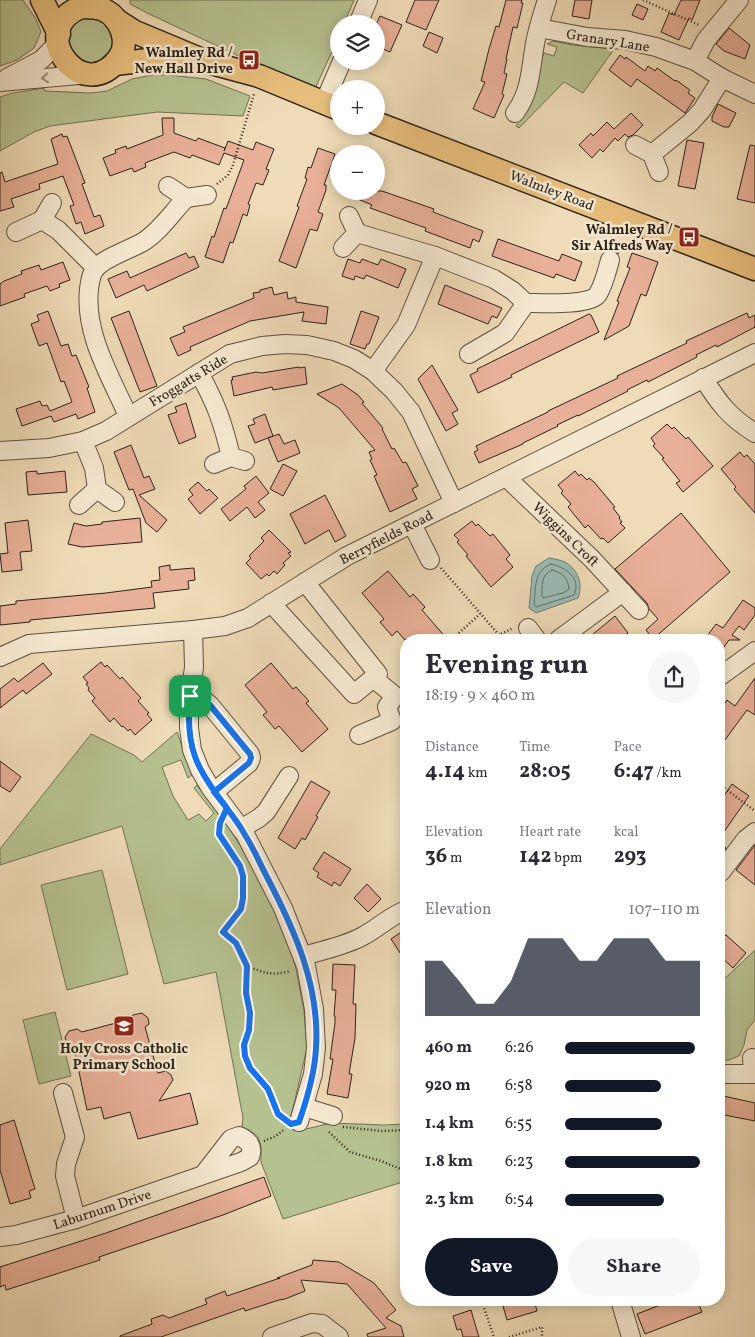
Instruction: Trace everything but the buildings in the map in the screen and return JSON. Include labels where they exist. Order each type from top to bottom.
[{"type":"main road","points":[[42,0],[58,39],[59,53],[73,68],[90,74],[105,72],[115,64],[122,54],[123,34],[110,10]]},
{"type":"main road","points":[[58,0],[81,7],[97,7],[110,10],[135,32],[208,62],[259,76],[330,106]]},
{"type":"main road","points":[[58,39],[62,24],[67,17],[74,10],[81,7]]},
{"type":"main road","points":[[115,64],[148,60],[208,62]]},
{"type":"main road","name":"Walmley Road","points":[[385,126],[755,269]]},
{"type":"street","points":[[362,15],[368,0]]},
{"type":"street","points":[[515,114],[523,102],[530,79],[534,50],[547,0]]},
{"type":"street","points":[[695,61],[712,31],[739,0]]},
{"type":"street","name":"Granary Lane","points":[[539,28],[587,38],[625,40],[656,47],[695,61],[722,78],[755,94]]},
{"type":"street","points":[[0,82],[41,60],[58,39]]},
{"type":"street","points":[[0,82],[90,74]]},
{"type":"street","points":[[652,154],[696,116],[722,78]]},
{"type":"street","points":[[635,145],[652,154],[659,172]]},
{"type":"street","points":[[168,186],[186,198]]},
{"type":"street","points":[[128,416],[100,352],[90,319],[89,291],[92,276],[96,268],[144,242],[156,233],[186,198],[207,195]]},
{"type":"street","points":[[16,232],[42,220],[52,203]]},
{"type":"street","points":[[349,216],[356,233]]},
{"type":"street","points":[[42,220],[58,230],[96,268]]},
{"type":"street","points":[[343,248],[356,233]]},
{"type":"street","points":[[356,233],[435,256],[494,279],[526,303],[559,303],[594,299],[598,294],[610,260]]},
{"type":"street","points":[[373,371],[406,324],[435,256]]},
{"type":"street","points":[[469,354],[505,333],[526,303]]},
{"type":"street","name":"Froggatts Ride","points":[[0,451],[49,448],[83,440],[106,431],[230,354],[262,346],[284,344],[307,345],[334,351],[354,359],[373,371],[394,392],[411,412],[454,503]]},
{"type":"street","name":"Berryfields Road","points":[[0,657],[29,644],[193,630],[224,626],[248,618],[347,556],[755,353]]},
{"type":"street","points":[[199,373],[214,399],[238,459],[214,464]]},
{"type":"street","points":[[703,378],[722,406],[738,422],[755,433]]},
{"type":"street","points":[[83,440],[94,468],[97,489],[115,502]]},
{"type":"street","name":"Wiggins Croft","points":[[507,478],[556,524],[639,610]]},
{"type":"street","points":[[79,505],[97,489]]},
{"type":"street","points":[[412,524],[430,560]]},
{"type":"street","points":[[270,603],[354,694],[378,674],[305,582]]},
{"type":"street","points":[[566,634],[623,592]]},
{"type":"street","points":[[193,630],[194,667],[190,696],[189,728],[192,750],[200,770],[241,829],[283,908],[305,961],[314,1008],[316,1048],[313,1074],[302,1114],[328,1121]]},
{"type":"street","points":[[725,673],[755,651]]},
{"type":"street","points":[[373,678],[400,693]]},
{"type":"street","points":[[359,735],[392,721],[387,707],[400,695]]},
{"type":"street","points":[[190,696],[205,701],[210,705],[250,754],[249,763],[214,792]]},
{"type":"street","points":[[241,829],[266,812],[289,776]]},
{"type":"street","points":[[725,867],[746,839],[754,832]]},
{"type":"street","points":[[305,961],[365,936],[400,912]]},
{"type":"street","points":[[725,1073],[753,1068]]},
{"type":"street","points":[[63,1093],[75,1137],[66,1164],[65,1176],[76,1219]]},
{"type":"street","name":"Laburnum Drive","points":[[0,1237],[16,1235],[76,1219],[203,1175],[231,1139],[238,1136],[246,1140],[251,1146]]},
{"type":"street","points":[[622,1306],[631,1337]]},
{"type":"street","points":[[272,1337],[312,1323],[322,1324],[339,1337]]},
{"type":"path","points":[[643,0],[712,31]]},
{"type":"path","points":[[207,195],[211,188],[228,175],[234,166],[254,94]]},
{"type":"path","points":[[430,560],[435,561],[497,634]]},
{"type":"path","points":[[458,634],[480,614]]},
{"type":"path","points":[[500,634],[515,627],[519,632],[526,626],[532,634]]},
{"type":"path","points":[[725,788],[755,811]]},
{"type":"path","points":[[227,808],[220,823],[219,834],[240,866],[243,876],[243,898],[241,909],[223,932],[236,943],[247,966],[246,993],[250,1013],[249,1030],[244,1045],[245,1056],[250,1068],[268,1089],[278,1114],[291,1124],[276,1136],[251,1146]]},
{"type":"path","points":[[247,966],[267,974],[277,975],[305,961]]},
{"type":"path","points":[[328,1121],[340,1126],[400,1130]]},
{"type":"path","points":[[328,1121],[350,1152],[400,1169]]},
{"type":"path","points":[[484,1306],[494,1337]]},
{"type":"path","points":[[509,1337],[542,1327],[542,1337]]},
{"type":"green space","points":[[0,0],[23,0],[36,19],[41,32],[34,48],[17,60],[0,66]]},
{"type":"green space","points":[[130,0],[354,0],[348,15],[330,15],[330,56],[314,91],[130,4]]},
{"type":"green space","points":[[85,17],[93,17],[105,22],[114,39],[112,49],[97,63],[89,64],[72,55],[67,35],[75,22]]},
{"type":"green space","points":[[553,41],[614,49],[583,93],[564,82],[519,128],[516,126],[531,101],[539,57],[542,58],[544,53],[554,56],[557,47],[547,44]]},
{"type":"green space","points":[[152,75],[206,79],[250,96],[243,116],[157,112],[50,126],[34,132],[0,151],[0,97],[44,88],[45,91],[90,93],[107,91],[132,79]]},
{"type":"green space","points":[[177,732],[192,775],[188,778],[181,760],[162,767],[173,796],[188,820],[199,814],[206,821],[214,813],[194,788],[197,785],[226,823],[254,867],[288,938],[304,1011],[307,1048],[290,1121],[302,1130],[331,1123],[400,1124],[400,1183],[283,1219],[261,1162],[261,1146],[258,1137],[242,1127],[243,1118],[216,972],[164,984],[122,826],[0,865],[0,849],[91,734],[134,755],[142,762]]},
{"type":"green space","points":[[102,870],[128,974],[67,990],[41,885]]},
{"type":"green space","points":[[755,950],[755,1020],[747,1030],[744,1045],[739,1056],[729,1060],[725,1060],[725,978]]},
{"type":"green space","points":[[55,1012],[71,1076],[39,1084],[23,1020]]},
{"type":"water","points":[[549,558],[565,562],[577,573],[580,583],[578,598],[536,613],[529,608],[532,576],[536,566]]},
{"type":"place","name":"Walmley Rd / New Hall Drive","points":[[249,60]]},
{"type":"place","name":"Walmley Rd / Sir Alfreds Way","points":[[689,237]]},
{"type":"place","name":"Holy Cross Catholic Primary School","points":[[124,1026]]},
{"type":"route","points":[[190,696],[189,728],[192,750],[200,770],[210,787],[227,808],[220,823],[219,834],[240,866],[243,876],[241,909],[223,932],[236,943],[247,966],[246,993],[250,1013],[249,1030],[244,1045],[245,1056],[250,1068],[268,1089],[278,1114],[291,1124],[299,1122],[304,1107],[313,1074],[316,1048],[314,1008],[304,956],[283,908],[245,834],[227,808],[214,792],[249,763],[250,754],[210,705],[205,701],[190,696]]}]
